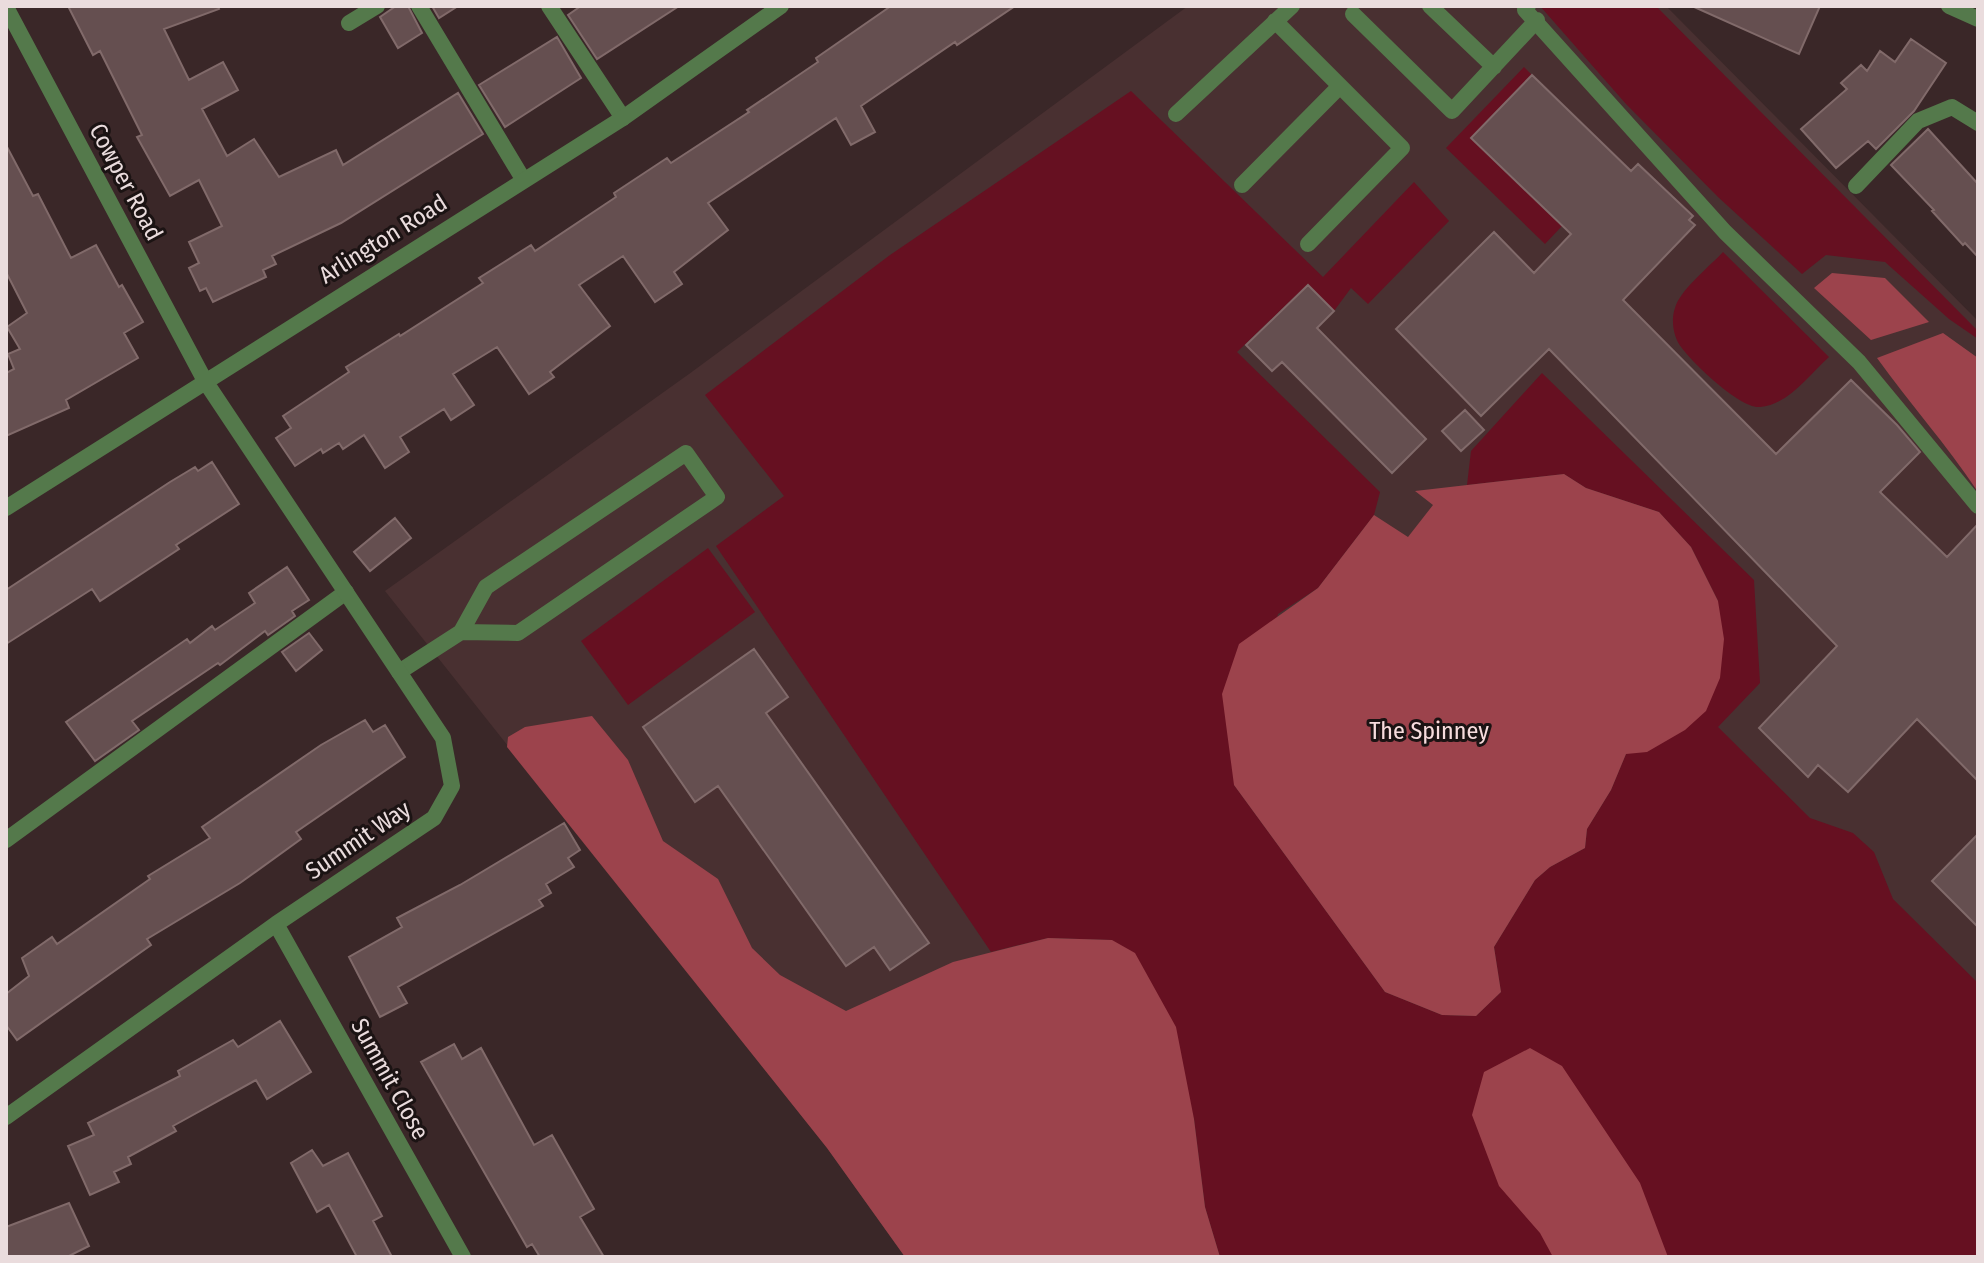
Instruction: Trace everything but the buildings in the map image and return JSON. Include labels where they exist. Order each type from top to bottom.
[{"type":"street","points":[[349,23],[377,6]]},
{"type":"street","points":[[419,6],[523,179]]},
{"type":"street","points":[[549,6],[623,118]]},
{"type":"street","name":"Arlington Road","points":[[6,508],[623,118],[781,6]]},
{"type":"street","points":[[1176,114],[1292,6]]},
{"type":"street","points":[[1430,6],[1494,67]]},
{"type":"street","points":[[1949,6],[1978,19]]},
{"type":"street","name":"Cowper Road","points":[[6,7],[205,381]]},
{"type":"street","points":[[1353,14],[1452,111],[1494,67],[1528,10],[1725,232],[1859,362],[1978,506]]},
{"type":"street","points":[[1275,21],[1402,148],[1308,244]]},
{"type":"street","points":[[1242,185],[1340,86]]},
{"type":"street","points":[[1856,186],[1918,121],[1952,107],[1978,123]]},
{"type":"street","name":"Summit Way","points":[[6,1117],[276,924],[434,818],[452,786],[443,738],[205,381]]},
{"type":"street","points":[[399,672],[461,632],[486,587],[686,453],[717,497],[518,633],[461,632]]},
{"type":"street","points":[[6,840],[346,592]]},
{"type":"street","name":"Summit Close","points":[[276,924],[463,1257]]},
{"type":"shaded area","points":[[1188,6],[1666,6],[1978,321],[1978,1257],[905,1257],[827,1148],[385,591],[689,374]]},
{"type":"shaded area","points":[[1540,6],[1656,6],[1978,331],[1978,339],[1949,319],[1885,262],[1826,255],[1802,274],[1718,197],[1626,104]]},
{"type":"shaded area","points":[[1524,67],[1532,75],[1471,138],[1562,226],[1545,244],[1446,148]]},
{"type":"shaded area","points":[[1131,91],[1323,277],[1414,182],[1449,221],[1368,304],[1351,288],[1334,311],[1307,285],[1237,352],[1380,492],[1374,515],[1318,588],[1278,614],[1234,785],[1385,992],[1442,1015],[1476,1016],[1501,992],[1494,947],[1535,880],[1550,867],[1585,848],[1587,829],[1611,790],[1626,754],[1718,601],[1691,547],[1659,512],[1586,488],[1564,474],[1467,485],[1471,451],[1542,373],[1754,580],[1760,683],[1718,727],[1810,818],[1853,833],[1874,852],[1893,899],[1978,983],[1978,1257],[1220,1257],[1205,1207],[1194,1119],[1112,940],[1048,938],[991,952],[716,546],[784,496],[705,395],[890,255]]},
{"type":"shaded area","points":[[1723,252],[1829,357],[1798,388],[1770,405],[1751,406],[1728,392],[1693,361],[1675,336],[1673,317],[1678,301]]},
{"type":"shaded area","points":[[708,548],[755,612],[628,705],[581,641]]},
{"type":"green space","points":[[1832,273],[1885,278],[1929,322],[1871,340],[1814,288]]},
{"type":"green space","points":[[1943,333],[1978,358],[1978,492],[1877,358]]},
{"type":"green space","name":"The Spinney","points":[[1564,474],[1586,488],[1659,512],[1691,547],[1718,601],[1724,639],[1720,678],[1706,711],[1685,730],[1647,752],[1626,754],[1611,790],[1587,829],[1585,848],[1550,867],[1535,880],[1494,947],[1501,992],[1476,1016],[1442,1015],[1385,992],[1234,785],[1222,694],[1239,644],[1318,588],[1374,515],[1408,537],[1433,505],[1415,491]]},
{"type":"green space","points":[[592,716],[628,760],[663,841],[718,879],[752,948],[780,975],[846,1011],[953,962],[1048,938],[1112,940],[1135,953],[1176,1027],[1194,1119],[1205,1207],[1220,1257],[905,1257],[827,1148],[507,747],[508,737],[525,727]]},
{"type":"green space","points":[[1530,1048],[1562,1066],[1640,1183],[1668,1257],[1553,1257],[1540,1233],[1499,1186],[1472,1115],[1484,1072]]}]
